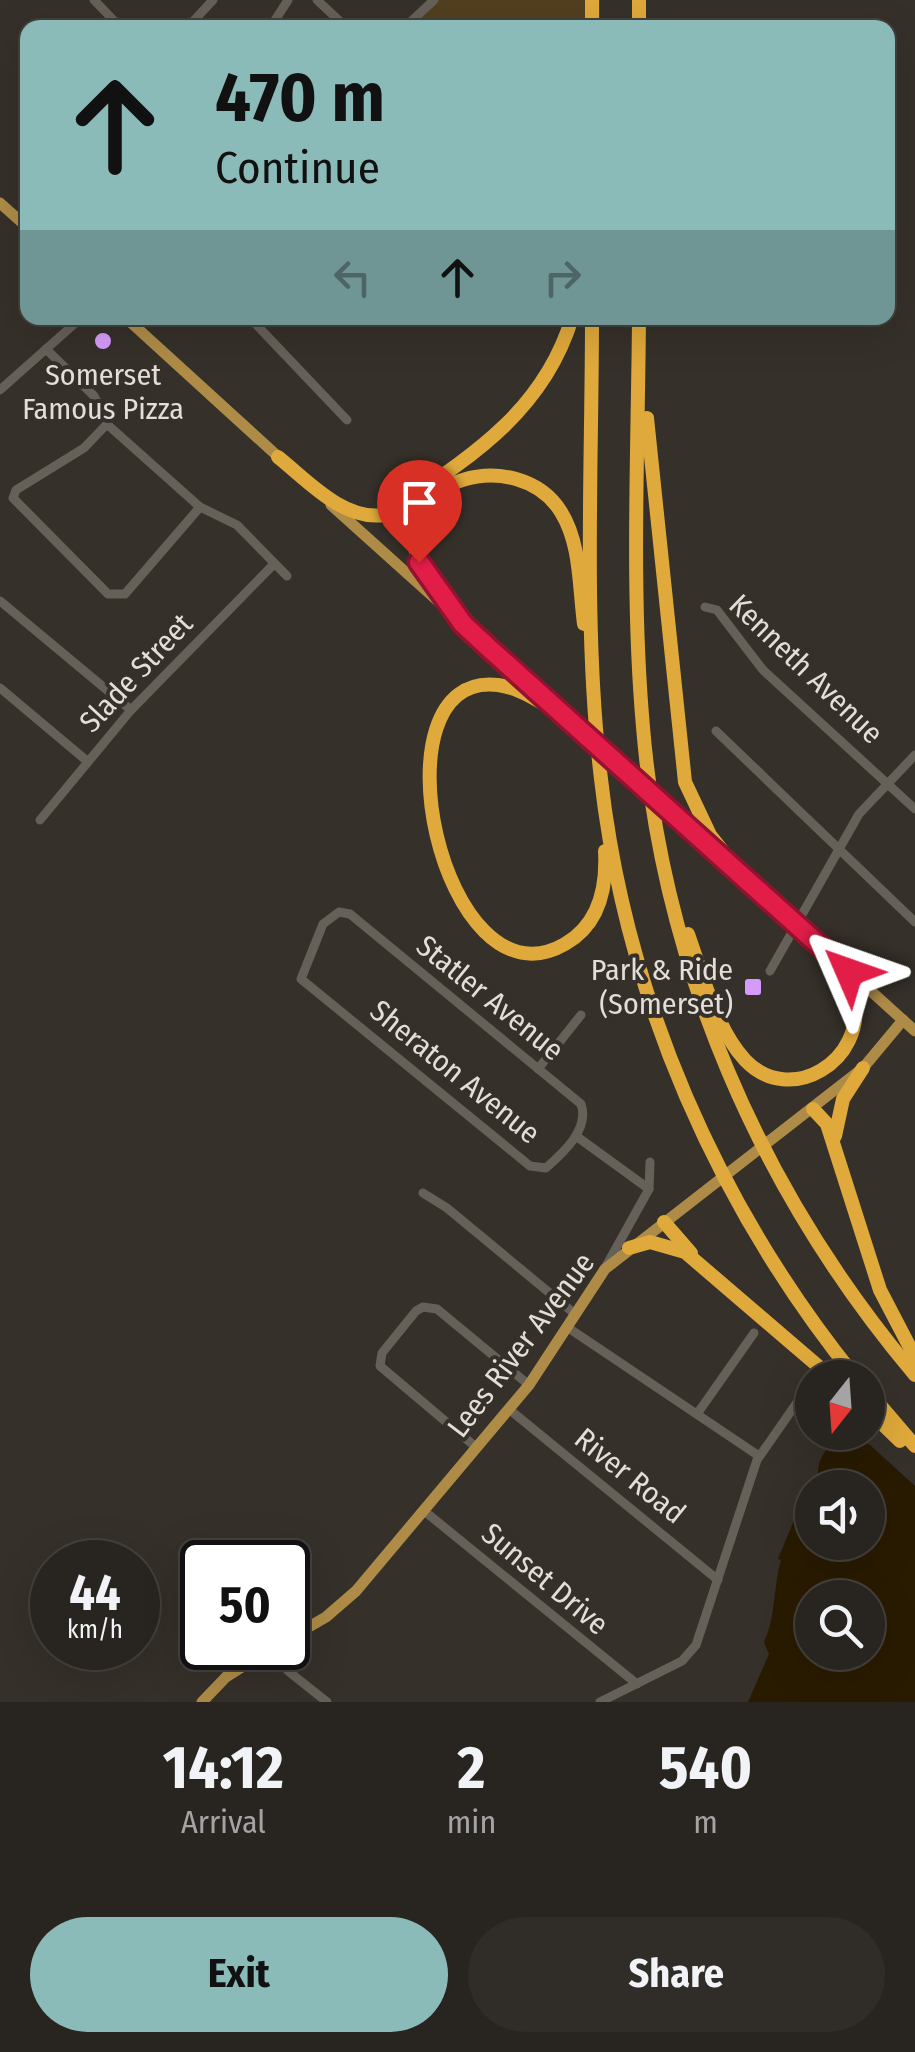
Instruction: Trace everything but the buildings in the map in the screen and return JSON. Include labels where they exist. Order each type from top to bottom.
[{"type":"highway","points":[[278,456],[338,504],[370,517],[384,515],[478,452],[511,424],[552,368],[569,325]]},
{"type":"highway","points":[[592,325],[594,700]]},
{"type":"highway","points":[[639,325],[641,701],[662,860],[704,1015],[758,1138],[824,1254],[915,1374]]},
{"type":"highway","points":[[639,325],[682,768],[695,809],[740,873]]},
{"type":"highway","points":[[463,624],[419,562],[415,536],[423,510],[438,492],[470,476],[496,474],[535,486],[553,500],[572,534],[594,700],[605,874],[589,924],[574,939],[545,954],[519,952],[493,943],[466,910],[438,833],[429,758],[433,728],[454,698],[484,685],[520,692],[565,718]]},
{"type":"highway","points":[[601,780],[632,940],[684,1092],[758,1237],[843,1360]]},
{"type":"highway","points":[[662,860],[732,1042],[742,1058],[763,1073],[785,1080],[810,1077],[834,1063],[848,1042],[854,1021],[854,997],[833,957]]},
{"type":"highway","points":[[838,1156],[837,1117],[863,1068]]},
{"type":"highway","points":[[813,1109],[827,1124],[880,1290],[915,1357]]},
{"type":"highway","points":[[664,1222],[712,1276]]},
{"type":"highway","points":[[629,1248],[650,1242],[684,1252],[811,1360]]},
{"type":"highway","points":[[885,1413],[915,1450]]},
{"type":"highway","points":[[885,1424],[915,1450]]},
{"type":"main road","points":[[0,203],[20,221]]},
{"type":"main road","points":[[134,325],[915,1031]]},
{"type":"main road","name":"Lees River Avenue","points":[[310,1623],[356,1591],[510,1410],[605,1268],[863,1068],[903,1020]]},
{"type":"main road","points":[[202,1702],[237,1670]]},
{"type":"street","points":[[94,0],[114,20]]},
{"type":"street","points":[[195,20],[214,0]]},
{"type":"street","points":[[318,0],[339,20]]},
{"type":"street","points":[[412,20],[431,1]]},
{"type":"street","points":[[0,390],[74,325]]},
{"type":"street","points":[[257,325],[347,420]]},
{"type":"street","points":[[46,349],[94,396],[107,424],[200,507],[237,525],[288,576]]},
{"type":"street","points":[[107,424],[84,448],[16,490],[12,498],[116,598],[124,594],[200,507]]},
{"type":"street","name":"Slade Street","points":[[40,820],[131,710],[274,565]]},
{"type":"street","points":[[0,602],[131,710]]},
{"type":"street","name":"Kenneth Avenue","points":[[705,606],[717,610],[763,670],[915,809]]},
{"type":"street","points":[[0,688],[88,761]]},
{"type":"street","points":[[716,732],[915,922]]},
{"type":"street","points":[[770,971],[859,814],[915,755]]},
{"type":"street","name":"Statler Avenue","points":[[301,978],[323,924],[339,912],[350,914],[584,1108],[576,1136]]},
{"type":"street","name":"Sheraton Avenue","points":[[301,978],[530,1166],[546,1168],[576,1136]]},
{"type":"street","points":[[538,1069],[581,1015]]},
{"type":"street","points":[[576,1136],[649,1189]]},
{"type":"street","points":[[605,1268],[649,1189],[650,1162]]},
{"type":"street","points":[[423,1193],[575,1314]]},
{"type":"street","points":[[477,1448],[380,1366],[382,1354],[416,1312],[424,1306],[436,1309],[529,1386]]},
{"type":"street","points":[[567,1327],[759,1456]]},
{"type":"street","points":[[697,1414],[754,1333]]},
{"type":"street","points":[[600,1702],[690,1654],[759,1456],[795,1405]]},
{"type":"street","name":"River Road","points":[[510,1410],[718,1580]]},
{"type":"street","name":"Sunset Drive","points":[[423,1510],[637,1684]]},
{"type":"street","points":[[287,1670],[327,1702]]},
{"type":"shaded area","points":[[433,0],[600,0],[600,20],[412,20]]},
{"type":"shaded area","points":[[875,1450],[915,1486],[915,1702],[748,1702],[769,1654],[764,1642],[773,1612],[781,1560],[778,1559],[795,1518],[795,1560],[885,1560],[885,1470],[818,1470],[826,1451]]},
{"type":"place","name":"Somerset Famous Pizza","points":[[103,341]]},
{"type":"place","name":"Park & Ride (Somerset)","points":[[753,987]]},
{"type":"route","points":[[419,562],[463,624],[849,972]]}]
